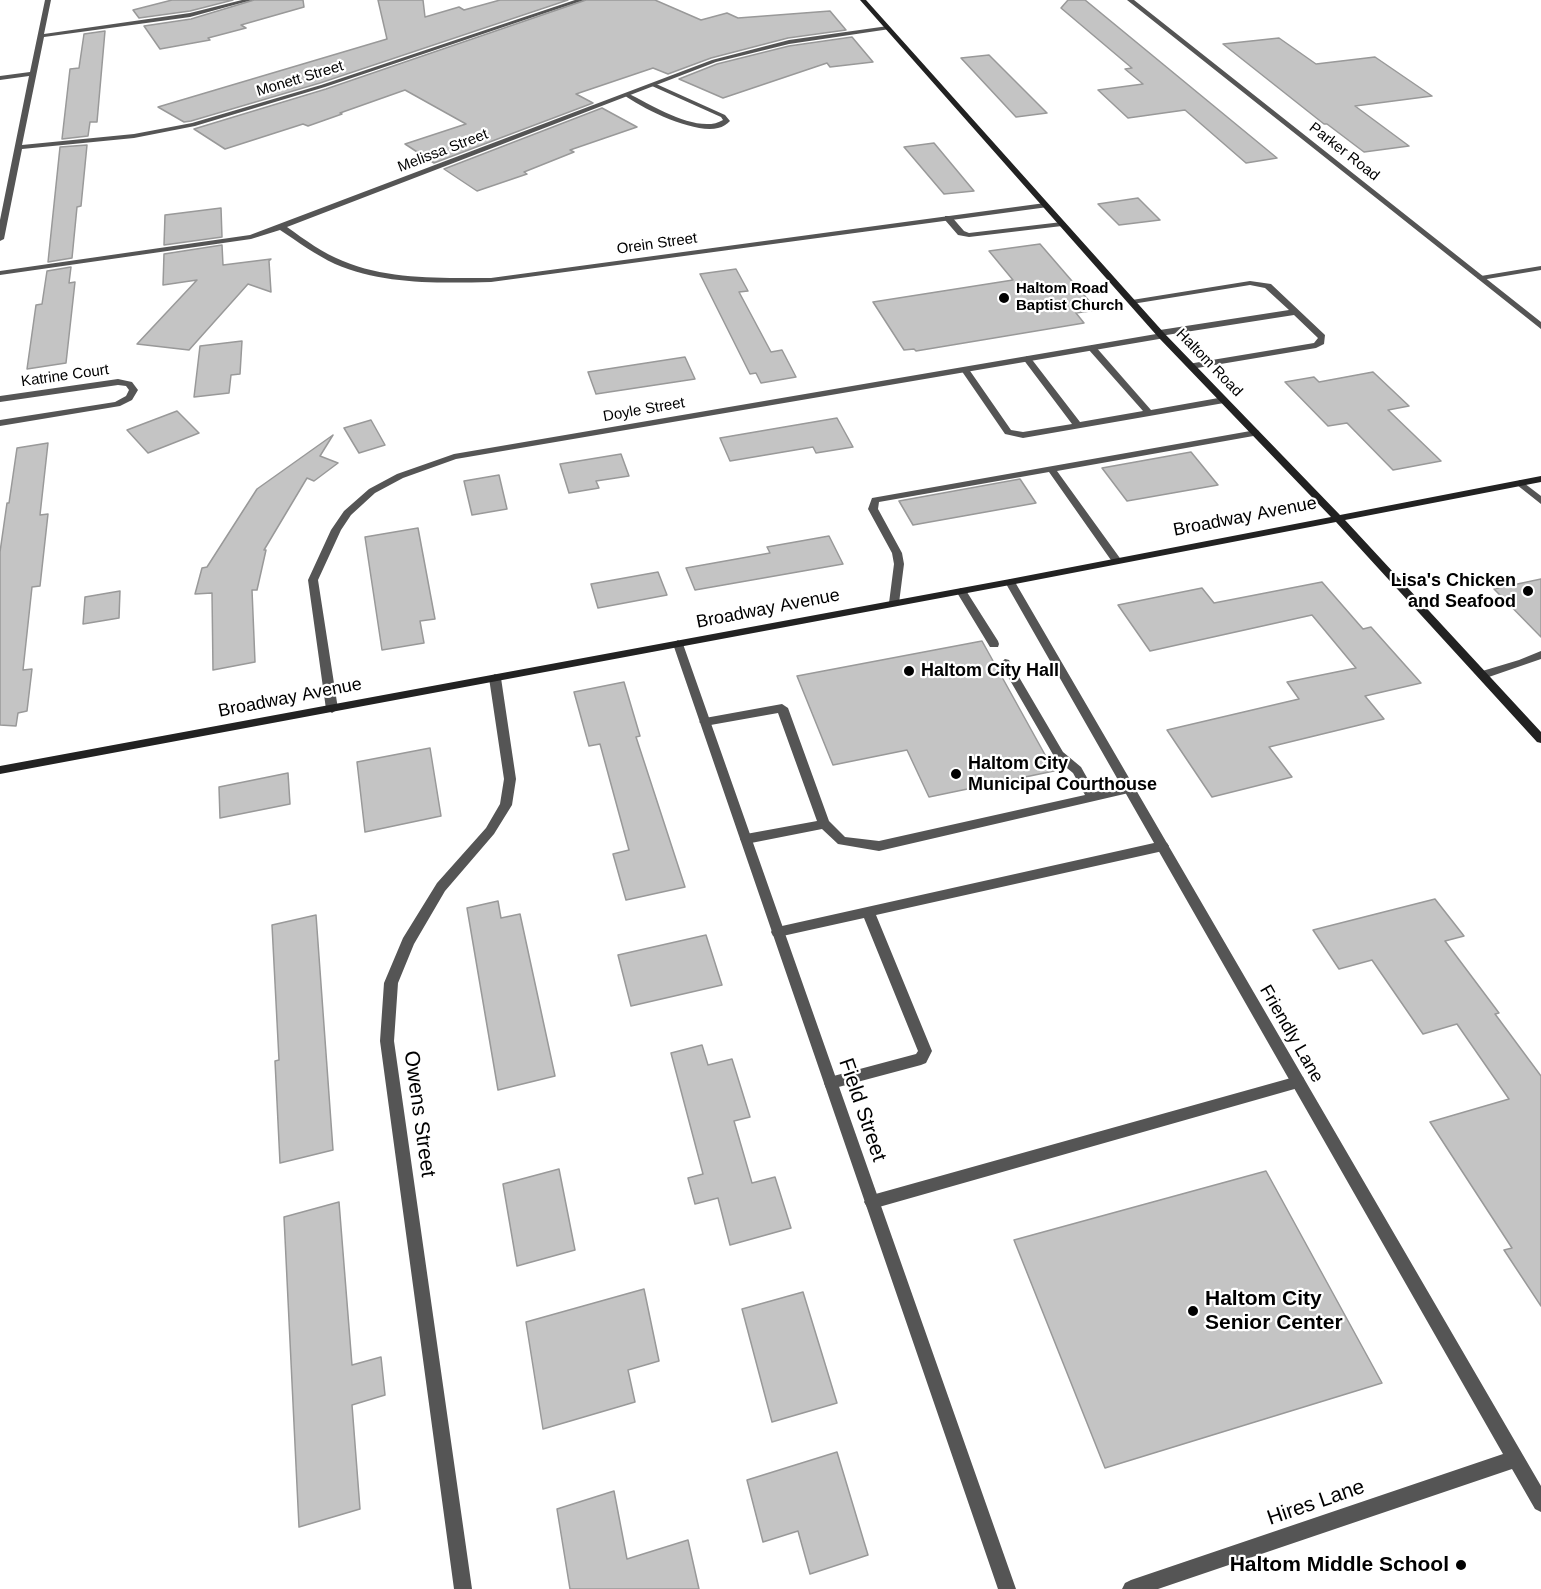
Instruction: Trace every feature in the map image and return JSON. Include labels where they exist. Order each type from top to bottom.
[{"type":"main road","name":"Haltom Road","points":[[863,0],[1161,334],[1337,517],[1541,739]]},
{"type":"main road","name":"Broadway Avenue","points":[[0,770],[1010,582],[1541,479]]},
{"type":"street","points":[[0,239],[48,0]]},
{"type":"street","points":[[41,36],[190,15],[249,0]]},
{"type":"street","name":"Monett Street","points":[[19,147],[134,136],[193,125],[323,87],[581,0]]},
{"type":"street","name":"Parker Road","points":[[1130,0],[1541,326]]},
{"type":"street","name":"Melissa Street","points":[[0,273],[251,237],[714,61],[756,49],[837,34],[888,28]]},
{"type":"street","points":[[0,78],[33,74]]},
{"type":"street","points":[[627,95],[696,126],[712,129],[722,126],[727,121],[723,116],[654,85]]},
{"type":"street","name":"Orein Street","points":[[281,227],[316,251],[357,269],[452,280],[491,280],[1046,205]]},
{"type":"street","points":[[948,218],[961,232],[969,235],[1062,224]]},
{"type":"street","points":[[1481,278],[1541,268]]},
{"type":"street","points":[[1132,302],[1250,283],[1268,286],[1322,337],[1321,342],[1316,345],[1191,366]]},
{"type":"street","name":"Doyle Street","points":[[332,709],[313,580],[336,530],[347,513],[372,490],[400,476],[454,457],[1295,312]]},
{"type":"street","points":[[1092,348],[1149,413]]},
{"type":"street","points":[[1027,359],[1078,426]]},
{"type":"street","points":[[965,370],[1008,432],[1023,435],[1224,400]]},
{"type":"street","name":"Katrine Court","points":[[0,399],[118,382],[129,384],[134,390],[129,398],[117,404],[0,423]]},
{"type":"street","points":[[894,603],[899,564],[897,553],[873,509],[875,500],[1256,433]]},
{"type":"street","points":[[1051,469],[1117,561]]},
{"type":"street","points":[[1520,483],[1541,501]]},
{"type":"street","name":"Friendly Lane","points":[[1010,582],[1541,1503]]},
{"type":"street","points":[[961,591],[994,644]]},
{"type":"street","name":"Field Street","points":[[678,644],[1007,1589]]},
{"type":"street","points":[[1483,675],[1541,655]]},
{"type":"street","points":[[1005,663],[1059,755],[1077,770],[1092,797]]},
{"type":"street","name":"Owens Street","points":[[463,1589],[387,1041],[391,983],[408,942],[441,887],[490,831],[506,805],[510,779],[495,678]]},
{"type":"street","points":[[705,722],[782,708],[824,824],[842,841],[879,846],[1129,789]]},
{"type":"street","points":[[746,839],[824,824]]},
{"type":"street","points":[[778,932],[1163,846]]},
{"type":"street","points":[[831,1083],[921,1059],[925,1051],[868,912]]},
{"type":"street","points":[[872,1202],[1298,1082]]},
{"type":"street","name":"Hires Lane","points":[[1131,1589],[1515,1459]]},
{"type":"building","points":[[172,0],[233,0],[190,11],[139,18],[133,10]]},
{"type":"building","points":[[254,0],[303,0],[304,7],[241,25],[246,28],[208,38],[210,40],[160,49],[144,26],[191,19]]},
{"type":"building","points":[[378,0],[423,0],[425,17],[459,7],[464,10],[500,0],[568,0],[320,83],[191,121],[184,122],[158,107],[387,39]]},
{"type":"building","points":[[586,0],[655,0],[701,20],[727,13],[738,18],[830,11],[846,30],[788,38],[711,58],[668,74],[653,68],[576,94],[593,103],[434,163],[405,144],[466,124],[405,90],[308,126],[303,124],[225,149],[194,129],[326,89]]},
{"type":"building","points":[[1068,0],[1085,0],[1277,158],[1246,163],[1185,110],[1128,118],[1098,90],[1143,84],[1125,69],[1132,68],[1061,8]]},
{"type":"building","points":[[105,31],[97,122],[90,122],[88,136],[62,139],[70,69],[79,68],[84,34]]},
{"type":"building","points":[[852,37],[873,62],[830,67],[827,63],[723,98],[679,79],[717,64],[789,46]]},
{"type":"building","points":[[1279,38],[1316,64],[1375,57],[1432,96],[1355,106],[1409,146],[1364,152],[1324,124],[1223,44]]},
{"type":"building","points":[[989,55],[1047,113],[1016,117],[961,58]]},
{"type":"building","points":[[602,108],[637,127],[570,150],[574,152],[524,172],[527,174],[477,191],[444,169]]},
{"type":"building","points":[[934,143],[974,191],[944,194],[904,147]]},
{"type":"building","points":[[87,145],[81,206],[77,207],[72,258],[48,262],[60,147]]},
{"type":"building","points":[[1138,198],[1160,220],[1119,225],[1098,204]]},
{"type":"building","points":[[221,208],[222,237],[164,245],[165,215]]},
{"type":"building","name":"Haltom Road Baptist Church","points":[[1040,244],[1097,310],[1076,313],[1084,323],[916,351],[914,349],[904,350],[873,302],[1013,280],[989,251]]},
{"type":"building","points":[[222,245],[223,265],[271,259],[269,261],[271,292],[248,284],[189,350],[137,344],[197,280],[163,285],[164,254]]},
{"type":"building","points":[[71,267],[69,283],[75,282],[66,363],[27,369],[36,305],[42,304],[47,271]]},
{"type":"building","points":[[736,269],[748,291],[739,292],[771,352],[782,350],[796,377],[761,383],[756,373],[750,374],[700,274]]},
{"type":"building","points":[[242,341],[240,374],[231,375],[229,393],[194,397],[200,346]]},
{"type":"building","points":[[685,357],[695,379],[596,394],[588,372]]},
{"type":"building","points":[[1373,372],[1409,406],[1388,410],[1441,461],[1393,470],[1347,423],[1328,426],[1285,382],[1314,377],[1319,382]]},
{"type":"building","points":[[177,411],[199,433],[148,453],[127,430]]},
{"type":"building","points":[[837,418],[853,447],[816,453],[813,447],[730,461],[720,438]]},
{"type":"building","points":[[371,420],[385,445],[359,453],[344,428]]},
{"type":"building","points":[[333,435],[320,456],[338,463],[314,481],[307,478],[264,550],[266,550],[257,590],[252,590],[255,662],[213,670],[212,593],[195,594],[202,568],[207,567],[257,489]]},
{"type":"building","points":[[48,443],[40,515],[48,514],[40,586],[32,587],[23,670],[32,669],[27,711],[18,713],[16,726],[0,725],[0,552],[7,503],[9,503],[17,448]]},
{"type":"building","points":[[1191,452],[1218,485],[1127,501],[1102,468]]},
{"type":"building","points":[[621,454],[629,476],[596,481],[599,488],[569,493],[560,464]]},
{"type":"building","points":[[499,475],[507,509],[472,515],[464,481]]},
{"type":"building","points":[[1020,479],[1036,503],[913,525],[899,501]]},
{"type":"building","points":[[418,528],[435,619],[420,621],[424,643],[382,650],[365,537]]},
{"type":"building","points":[[829,536],[843,564],[695,590],[686,568],[770,553],[767,547]]},
{"type":"building","points":[[658,572],[667,595],[598,608],[591,584]]},
{"type":"building","points":[[1541,579],[1541,637],[1494,589]]},
{"type":"building","points":[[1322,582],[1363,629],[1371,627],[1421,683],[1365,696],[1384,719],[1269,747],[1292,777],[1212,797],[1167,730],[1299,699],[1287,682],[1356,668],[1312,615],[1150,651],[1118,605],[1202,588],[1214,603]]},
{"type":"building","points":[[120,591],[119,618],[83,624],[85,597]]},
{"type":"building","points":[[982,641],[1054,771],[929,797],[907,750],[833,765],[797,676]]},
{"type":"building","points":[[624,682],[640,736],[636,737],[685,887],[626,900],[613,854],[629,850],[600,744],[589,746],[574,692]]},
{"type":"building","points":[[430,748],[441,816],[365,832],[357,762]]},
{"type":"building","points":[[288,773],[290,804],[220,818],[219,787]]},
{"type":"building","points":[[1435,899],[1464,936],[1445,941],[1499,1013],[1495,1014],[1541,1076],[1541,1306],[1504,1250],[1512,1248],[1430,1122],[1509,1099],[1457,1024],[1423,1034],[1372,960],[1339,969],[1313,930]]},
{"type":"building","points":[[498,901],[501,918],[520,914],[555,1076],[498,1090],[467,908]]},
{"type":"building","points":[[316,915],[333,1150],[280,1163],[275,1061],[279,1060],[272,925]]},
{"type":"building","points":[[706,935],[722,985],[631,1006],[618,955]]},
{"type":"building","points":[[702,1045],[708,1065],[732,1059],[750,1117],[734,1121],[752,1183],[775,1177],[791,1228],[730,1245],[718,1198],[695,1204],[688,1178],[703,1174],[671,1053]]},
{"type":"building","points":[[559,1169],[575,1250],[517,1266],[503,1184]]},
{"type":"building","name":"Haltom City Senior Center","points":[[1266,1171],[1382,1383],[1105,1468],[1014,1240]]},
{"type":"building","points":[[339,1202],[352,1365],[381,1357],[385,1395],[352,1405],[360,1509],[299,1527],[284,1217]]},
{"type":"building","points":[[644,1289],[659,1361],[628,1370],[635,1402],[543,1429],[526,1322]]},
{"type":"building","points":[[803,1292],[837,1403],[772,1422],[742,1309]]},
{"type":"building","points":[[837,1452],[868,1555],[810,1574],[798,1531],[763,1542],[747,1480]]},
{"type":"building","points":[[614,1491],[627,1559],[688,1540],[699,1589],[570,1589],[557,1509]]},
{"type":"place","name":"Haltom Road Baptist Church","points":[[1004,298]]},
{"type":"place","name":"Lisa's Chicken and Seafood","points":[[1528,591]]},
{"type":"place","name":"Haltom City Hall","points":[[909,671]]},
{"type":"place","name":"Haltom City Municipal Courthouse","points":[[956,774]]},
{"type":"place","name":"Haltom City Senior Center","points":[[1193,1311]]},
{"type":"place","name":"Haltom Middle School","points":[[1461,1565]]}]
